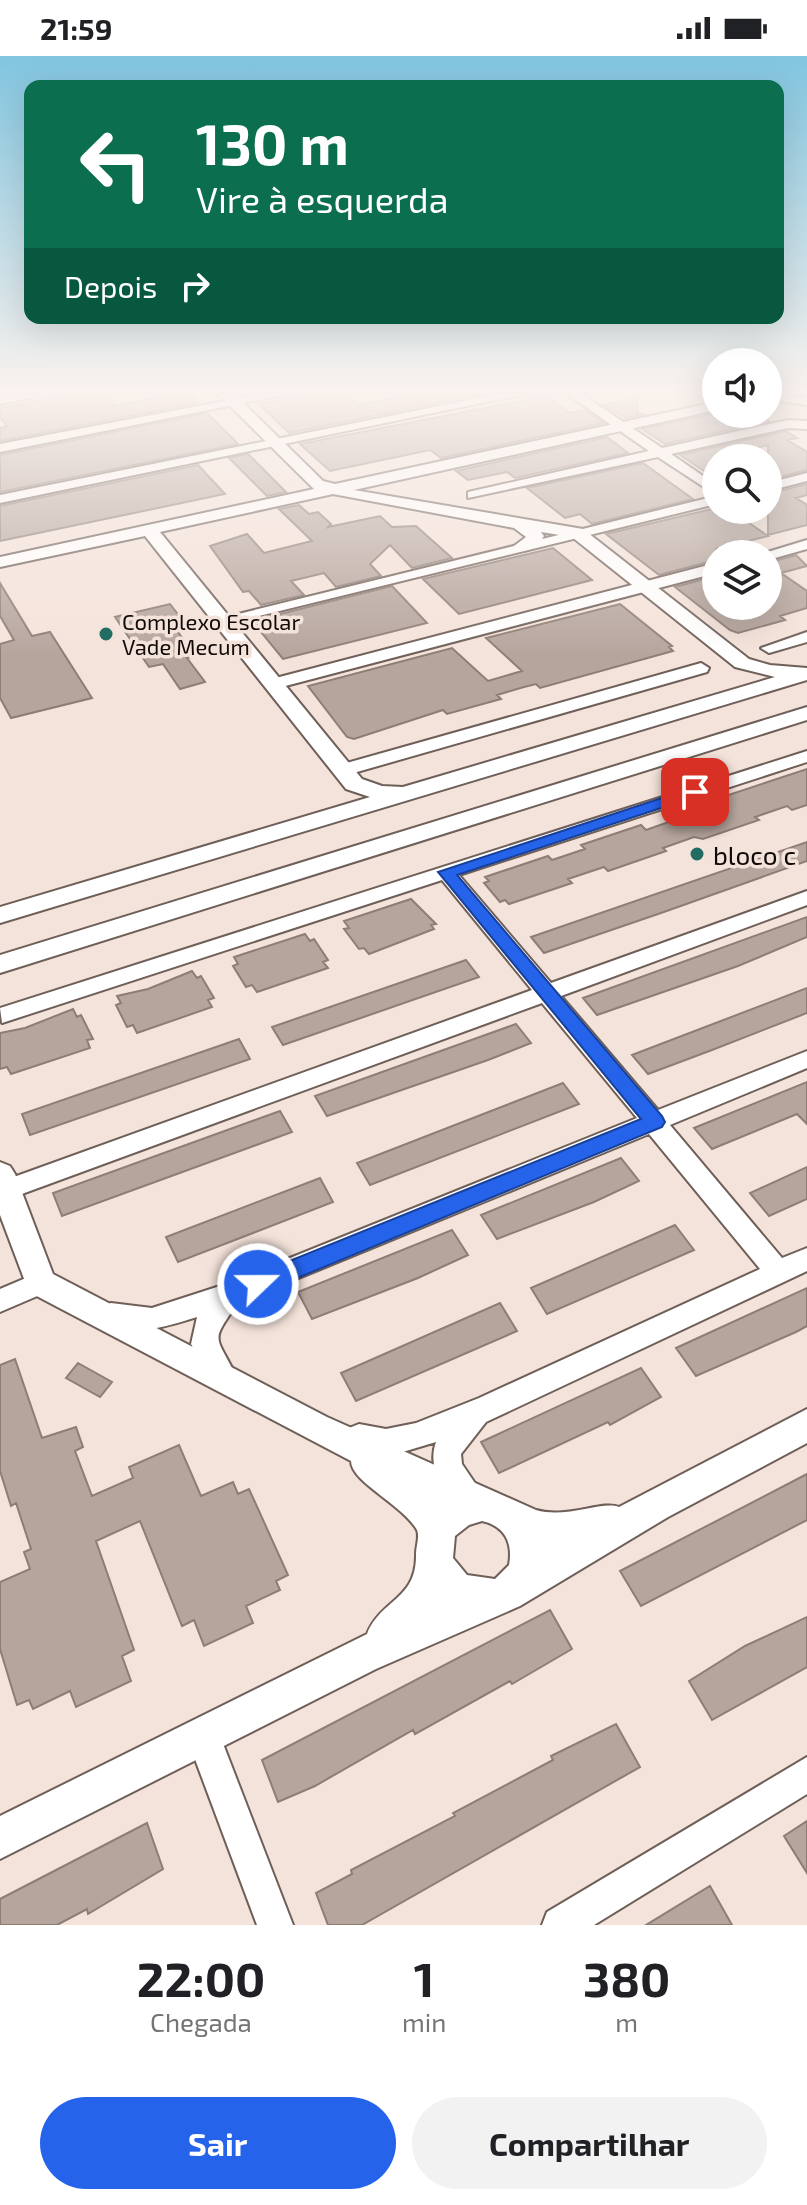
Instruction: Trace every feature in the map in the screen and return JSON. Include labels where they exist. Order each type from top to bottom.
[{"type":"street","points":[[0,499],[89,481]]},
{"type":"street","points":[[314,481],[331,490],[577,533],[742,663],[769,671],[807,673]]},
{"type":"street","points":[[0,562],[372,481]]},
{"type":"street","points":[[384,481],[374,490],[392,502]]},
{"type":"street","points":[[473,495],[535,481]]},
{"type":"street","points":[[222,620],[702,503]]},
{"type":"street","points":[[520,524],[535,536],[532,542],[523,546]]},
{"type":"street","points":[[149,530],[349,777],[380,793],[410,792]]},
{"type":"street","points":[[782,551],[807,544]]},
{"type":"street","points":[[274,684],[702,572]]},
{"type":"street","points":[[769,648],[807,637]]},
{"type":"street","points":[[721,701],[743,686],[746,679],[742,663]]},
{"type":"street","points":[[349,777],[701,668]]},
{"type":"street","points":[[0,915],[807,673]]},
{"type":"street","points":[[0,964],[807,713]]},
{"type":"street","points":[[756,729],[807,727]]},
{"type":"street","points":[[2,1015],[807,756]]},
{"type":"street","points":[[333,815],[350,801],[349,777]]},
{"type":"street","points":[[446,872],[778,1272]]},
{"type":"street","points":[[655,1505],[577,1533],[558,1535],[315,1428],[40,1283],[2,1185],[807,898]]},
{"type":"street","points":[[92,1312],[152,1320],[229,1295],[807,1059]]},
{"type":"street","points":[[315,1428],[386,1443],[417,1436],[489,1407],[807,1259]]},
{"type":"street","points":[[0,1301],[40,1283]]},
{"type":"street","points":[[225,1381],[207,1354],[203,1333],[208,1318],[229,1295]]},
{"type":"street","points":[[482,1504],[450,1475],[446,1449],[462,1427],[489,1407]]},
{"type":"street","points":[[0,1838],[362,1655],[433,1628],[506,1592],[584,1550],[655,1505],[807,1425]]},
{"type":"street","points":[[315,1428],[417,1499],[454,1590],[468,1597],[506,1592],[526,1574],[530,1544],[515,1518]]},
{"type":"street","points":[[362,1655],[410,1617],[431,1586],[437,1548],[456,1511],[482,1504]]},
{"type":"street","points":[[203,1735],[275,1925]]},
{"type":"street","points":[[560,1925],[807,1774]]},
{"type":"building","points":[[0,481],[53,481],[0,492]]},
{"type":"building","points":[[120,481],[213,481],[225,494],[0,541],[0,506]]},
{"type":"building","points":[[252,481],[275,481],[286,492],[267,496]]},
{"type":"building","points":[[558,481],[668,481],[693,499],[592,524],[580,514],[565,518],[527,488]]},
{"type":"building","points":[[807,484],[807,495],[796,498],[807,505],[807,525],[768,535],[768,524],[782,524],[782,490]]},
{"type":"building","points":[[299,505],[309,514],[318,512],[331,524],[328,527],[380,516],[392,527],[416,526],[452,558],[412,568],[390,545],[370,564],[381,576],[336,587],[324,573],[291,581],[304,595],[261,605],[249,591],[243,592],[210,546],[247,534],[264,553],[312,541],[279,509]]},
{"type":"building","points":[[702,511],[702,524],[750,524],[768,536],[752,540],[702,540],[702,564],[659,575],[606,534]]},
{"type":"building","points":[[553,548],[592,580],[459,614],[423,579]]},
{"type":"building","points":[[796,555],[807,566],[782,573],[782,559]]},
{"type":"building","points":[[782,574],[807,591],[807,608],[782,615]]},
{"type":"building","points":[[702,580],[702,608],[675,587]]},
{"type":"building","points":[[0,583],[32,636],[50,632],[92,698],[11,718],[0,698],[0,644],[14,640],[0,616]]},
{"type":"building","points":[[392,586],[427,623],[283,659],[252,621]]},
{"type":"building","points":[[170,604],[180,617],[169,620],[196,656],[187,658],[205,682],[180,689],[163,664],[149,667],[115,617]]},
{"type":"building","points":[[620,604],[672,646],[669,647],[673,651],[540,688],[536,684],[524,687],[497,695],[501,699],[447,714],[443,710],[354,739],[347,737],[308,686],[452,648],[488,681],[522,671],[486,638]]},
{"type":"building","points":[[717,620],[785,620],[738,633]]},
{"type":"building","points":[[807,769],[807,805],[792,810],[787,806],[755,817],[759,820],[703,839],[694,837],[663,848],[666,851],[608,871],[604,867],[568,879],[572,883],[509,904],[505,900],[500,902],[484,883],[489,881],[485,877],[548,856],[552,860],[585,849],[581,845],[641,825],[646,830],[680,818],[674,813]]},
{"type":"building","points":[[807,842],[807,861],[661,913],[544,953],[531,937]]},
{"type":"building","points":[[411,899],[436,924],[431,925],[434,929],[369,954],[364,948],[359,949],[344,929],[349,928],[344,921]]},
{"type":"building","points":[[807,917],[807,937],[738,966],[597,1015],[583,998]]},
{"type":"building","points":[[305,934],[310,941],[314,939],[328,960],[323,962],[328,968],[257,992],[252,985],[246,987],[233,966],[238,964],[234,957]]},
{"type":"building","points":[[466,960],[479,977],[283,1045],[272,1027]]},
{"type":"building","points":[[192,971],[197,978],[201,976],[214,998],[208,1000],[212,1007],[137,1033],[133,1025],[127,1027],[116,1005],[121,1003],[117,996],[148,989]]},
{"type":"building","points":[[807,988],[807,1013],[712,1050],[648,1074],[632,1055]]},
{"type":"building","points":[[73,1009],[77,1017],[81,1015],[93,1039],[87,1040],[90,1048],[11,1074],[7,1067],[0,1069],[0,1033],[25,1028]]},
{"type":"building","points":[[516,1024],[531,1043],[488,1060],[327,1116],[315,1096]]},
{"type":"building","points":[[239,1039],[250,1059],[30,1135],[22,1114]]},
{"type":"building","points":[[807,1082],[807,1124],[797,1114],[712,1149],[694,1128]]},
{"type":"building","points":[[563,1083],[579,1104],[370,1185],[357,1163]]},
{"type":"building","points":[[280,1111],[292,1132],[62,1216],[53,1193]]},
{"type":"building","points":[[621,1158],[639,1181],[594,1202],[497,1239],[481,1215]]},
{"type":"building","points":[[807,1167],[807,1199],[769,1216],[750,1193]]},
{"type":"building","points":[[320,1178],[333,1202],[178,1262],[166,1237]]},
{"type":"building","points":[[675,1225],[694,1250],[547,1314],[531,1288]]},
{"type":"building","points":[[452,1230],[468,1255],[418,1278],[312,1319],[298,1292]]},
{"type":"building","points":[[807,1288],[807,1326],[796,1332],[696,1376],[676,1348]]},
{"type":"building","points":[[500,1303],[517,1331],[356,1401],[341,1373]]},
{"type":"building","points":[[15,1359],[42,1438],[76,1427],[83,1447],[75,1451],[92,1496],[133,1478],[129,1467],[179,1445],[201,1496],[233,1482],[238,1494],[249,1489],[288,1575],[276,1581],[280,1590],[246,1606],[253,1623],[204,1646],[194,1620],[182,1626],[140,1521],[96,1541],[134,1650],[122,1656],[131,1681],[76,1707],[70,1691],[33,1709],[29,1700],[17,1705],[0,1649],[0,1582],[30,1569],[24,1552],[31,1549],[16,1503],[11,1506],[0,1471],[0,1365]]},
{"type":"building","points":[[78,1363],[112,1382],[100,1397],[66,1378]]},
{"type":"building","points":[[641,1368],[661,1397],[610,1425],[608,1422],[499,1473],[481,1442]]},
{"type":"building","points":[[807,1474],[807,1520],[641,1606],[620,1571]]},
{"type":"building","points":[[550,1610],[572,1649],[512,1684],[510,1681],[415,1734],[413,1730],[315,1786],[278,1802],[262,1760]]},
{"type":"building","points":[[807,1617],[807,1667],[712,1720],[689,1681],[745,1646]]},
{"type":"building","points":[[616,1724],[640,1767],[362,1925],[328,1925],[316,1893],[352,1874],[351,1870],[553,1760],[551,1756]]},
{"type":"building","points":[[807,1821],[807,1873],[784,1836]]},
{"type":"building","points":[[147,1823],[163,1869],[88,1914],[87,1909],[57,1925],[0,1925],[0,1899]]},
{"type":"building","points":[[710,1886],[732,1925],[646,1925]]},
{"type":"place","name":"Complexo Escolar Vade Mecum","points":[[106,634]]},
{"type":"place","name":"bloco c","points":[[697,854]]},
{"type":"route","points":[[258,1284],[655,1122],[446,872],[695,792]]}]
